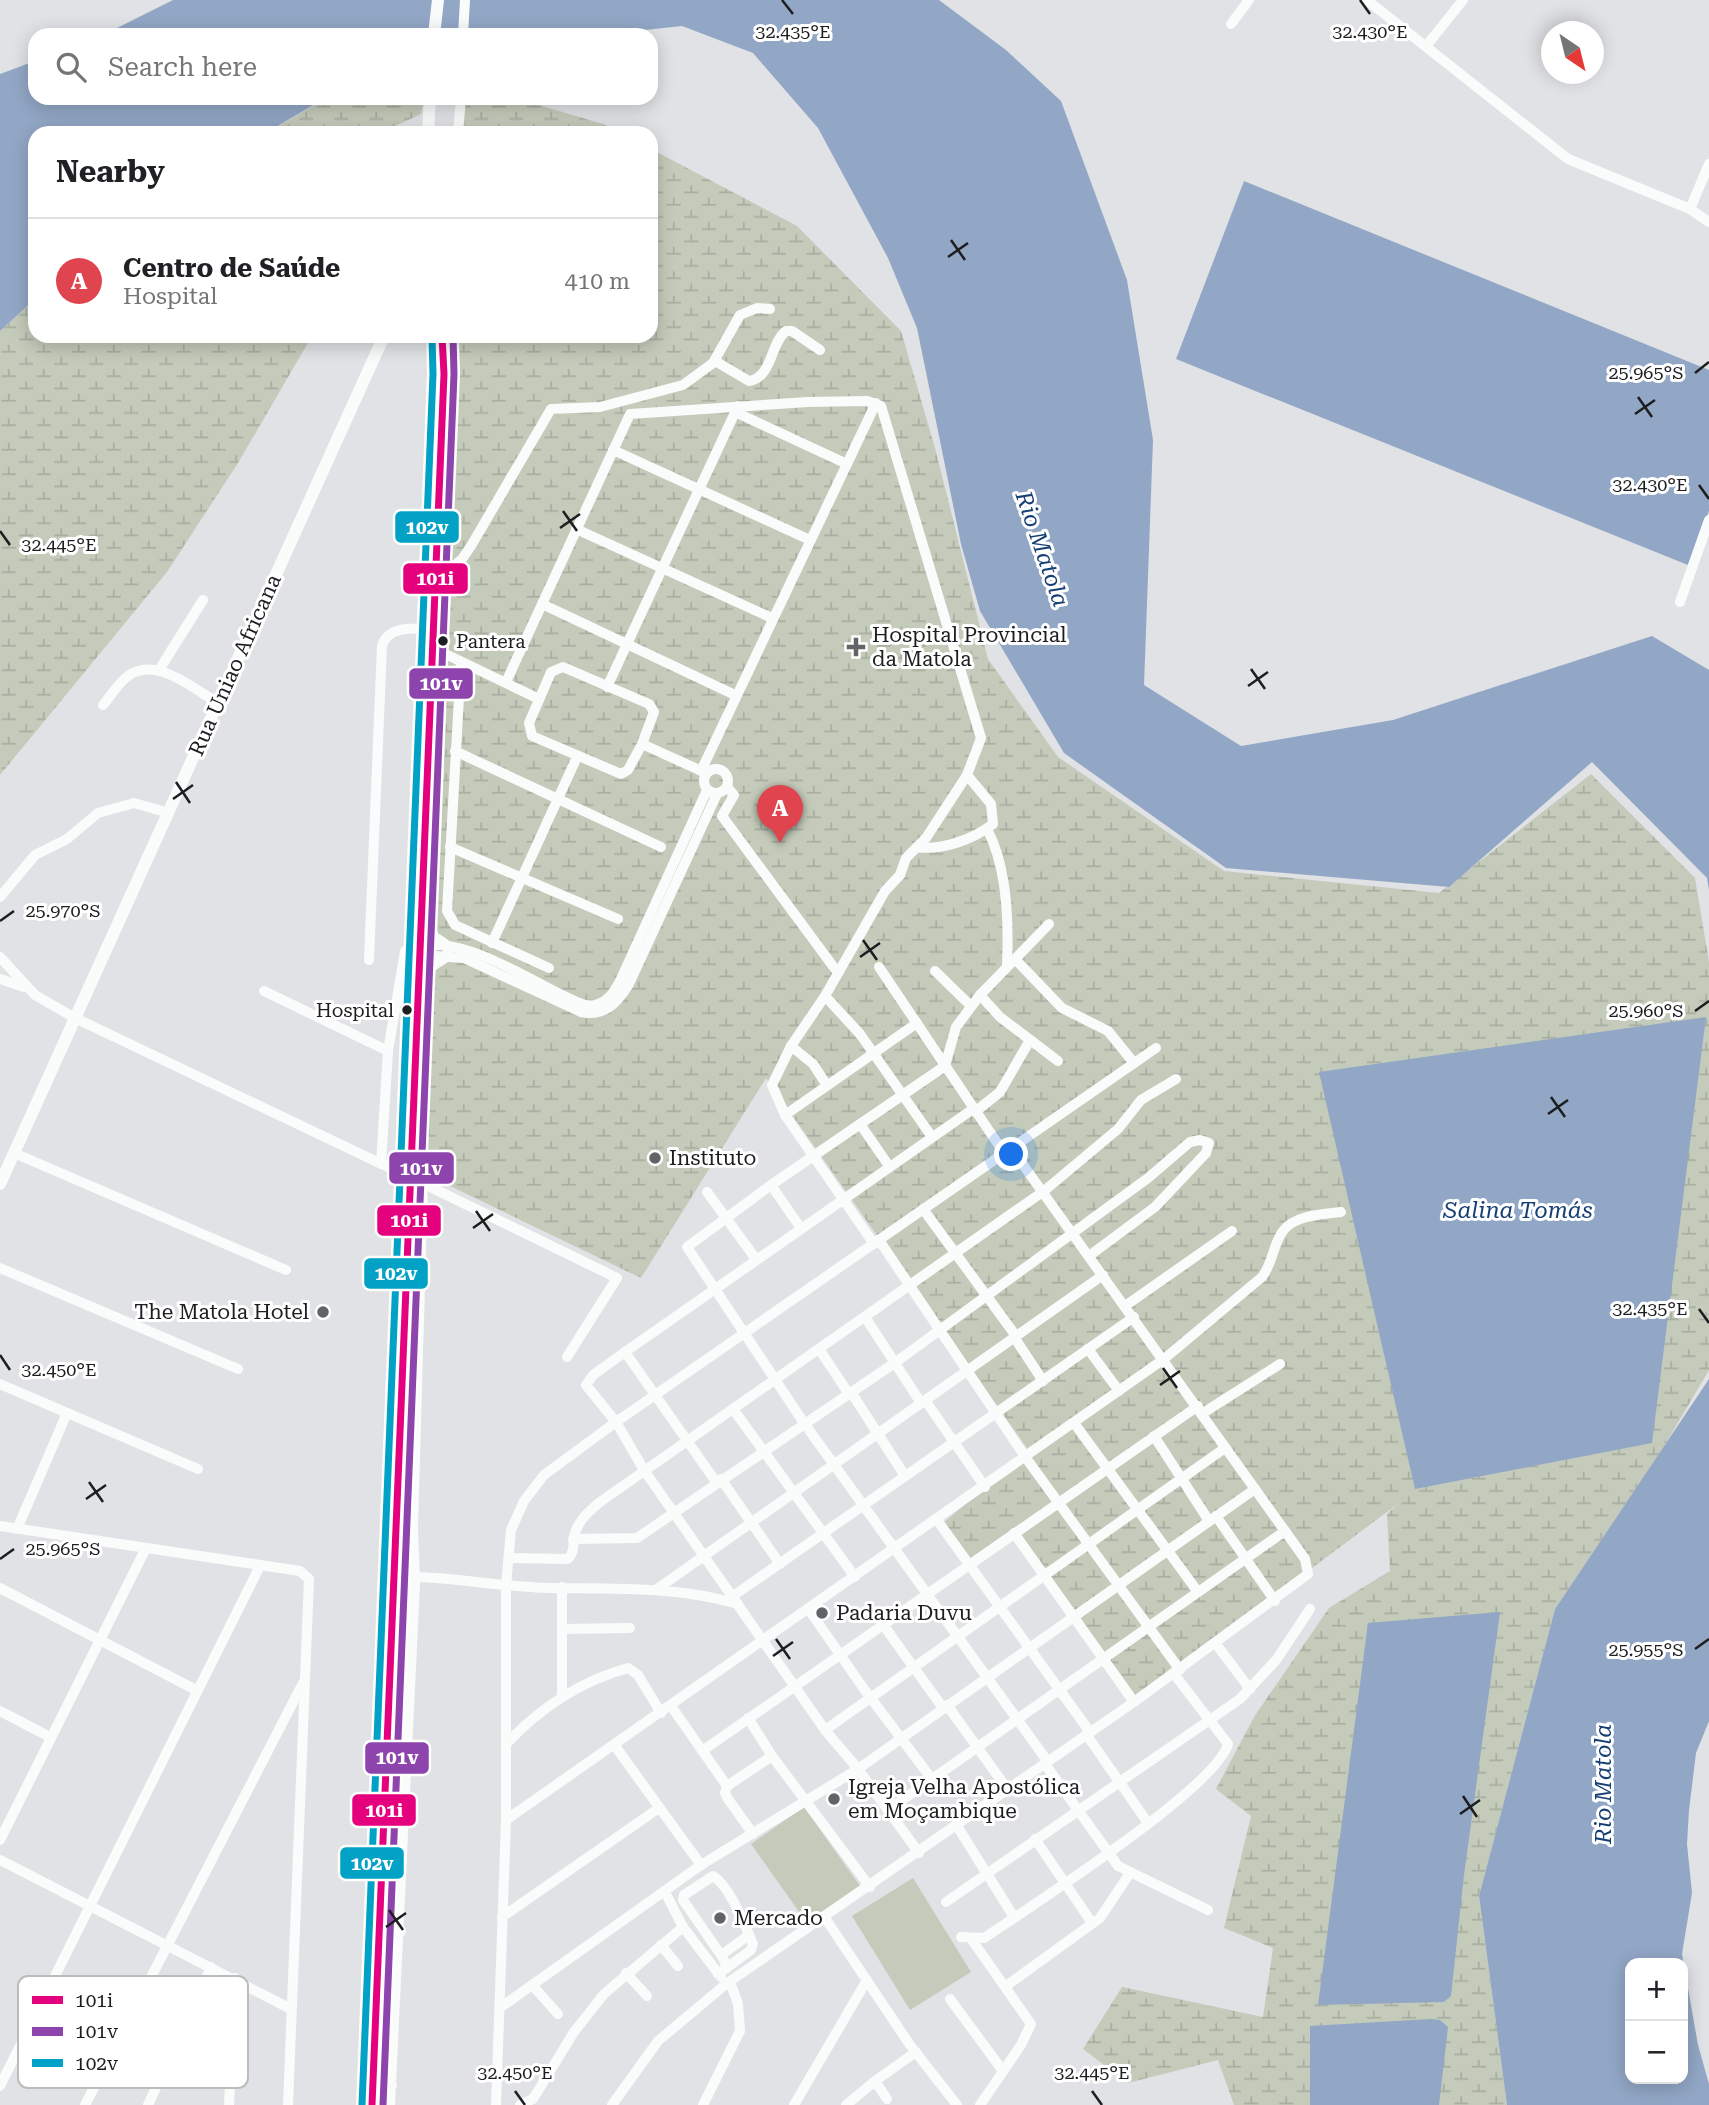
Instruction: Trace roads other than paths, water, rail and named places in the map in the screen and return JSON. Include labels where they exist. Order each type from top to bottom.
[{"type":"main road","points":[[436,28],[438,0]]},
{"type":"main road","points":[[428,126],[430,105]]},
{"type":"main road","name":"Rua Uniao Africana","points":[[0,1184],[381,343]]},
{"type":"main road","points":[[372,2105],[416,1176],[418,994],[438,579],[444,374],[442,343]]},
{"type":"main road","points":[[418,994],[431,966],[446,950],[431,932],[422,901]]},
{"type":"main road","points":[[379,1930],[400,1931]]},
{"type":"main road","points":[[373,2083],[391,2085]]},
{"type":"street","points":[[463,28],[464,0]]},
{"type":"street","points":[[1231,24],[1249,0]]},
{"type":"street","points":[[1367,0],[1427,45],[1467,82],[1568,159],[1690,209],[1709,222]]},
{"type":"street","points":[[1427,45],[1463,0]]},
{"type":"street","points":[[458,126],[460,105]]},
{"type":"street","points":[[1690,209],[1709,164]]},
{"type":"street","points":[[438,579],[462,559],[471,546],[551,409],[600,407],[683,386],[715,361],[740,315],[757,308],[770,309]]},
{"type":"street","points":[[715,361],[749,381],[762,374],[779,339],[786,331],[792,331],[820,350]]},
{"type":"street","points":[[506,682],[626,419],[636,411],[736,409],[855,401],[876,403],[886,415],[938,601],[979,725],[979,747],[967,775],[886,891],[825,996],[791,1046],[772,1085],[785,1115],[843,1199],[910,1286],[1026,1458],[1150,1625],[1208,1722],[1227,1741],[1226,1753],[1193,1790],[984,1938],[972,1940],[961,1937]]},
{"type":"street","points":[[712,792],[703,780],[704,772],[736,695],[876,403]]},
{"type":"street","points":[[736,409],[847,464]]},
{"type":"street","points":[[607,687],[736,409]]},
{"type":"street","points":[[613,450],[810,540]]},
{"type":"street","points":[[1680,601],[1709,520]]},
{"type":"street","points":[[576,529],[772,618]]},
{"type":"street","points":[[159,670],[204,600]]},
{"type":"street","points":[[542,604],[736,695]]},
{"type":"street","points":[[369,960],[382,646],[386,636],[396,630],[436,629]]},
{"type":"street","points":[[435,649],[539,699]]},
{"type":"street","points":[[461,662],[447,911],[455,925],[548,968]]},
{"type":"street","points":[[563,667],[607,687],[649,704],[654,712],[642,744],[628,770],[621,774],[532,736],[529,723],[551,672],[557,668],[563,667]]},
{"type":"street","points":[[103,705],[128,676],[159,670],[218,703]]},
{"type":"street","points":[[642,744],[704,772],[713,769],[724,772],[728,779],[727,787],[734,795],[722,817],[838,973]]},
{"type":"street","points":[[455,751],[661,847]]},
{"type":"street","points":[[492,943],[577,757]]},
{"type":"street","points":[[917,847],[934,849],[946,843],[971,839],[994,821],[993,809],[967,775]]},
{"type":"street","points":[[381,1164],[388,1051],[403,955],[409,949],[420,947],[467,950],[577,1002],[590,1006],[610,998],[712,792],[727,787]]},
{"type":"street","points":[[0,897],[35,855],[67,839],[98,813],[134,803],[169,813]]},
{"type":"street","points":[[987,829],[998,850],[1004,891],[1007,966]]},
{"type":"street","points":[[450,847],[618,919]]},
{"type":"street","points":[[1049,924],[971,1006],[952,1033],[945,1066],[771,1185],[687,1247],[774,1380],[988,1675],[1106,1852],[1130,1872],[1208,1910]]},
{"type":"street","points":[[419,964],[446,950]]},
{"type":"street","points":[[0,957],[44,1002],[381,1164],[416,1176],[489,1217],[617,1278],[567,1357]]},
{"type":"street","points":[[1016,960],[1062,1008],[1108,1031],[1134,1063]]},
{"type":"street","points":[[612,2105],[658,2041],[728,1983],[1177,1672],[1308,1574],[1305,1559],[1164,1359],[1044,1191],[974,1110],[879,967]]},
{"type":"street","points":[[935,971],[971,1006]]},
{"type":"street","points":[[0,979],[28,988]]},
{"type":"street","points":[[264,991],[388,1051]]},
{"type":"street","points":[[980,995],[989,1008],[1058,1061]]},
{"type":"street","points":[[825,996],[841,1009],[932,1137]]},
{"type":"street","points":[[785,1115],[917,1023]]},
{"type":"street","points":[[919,1853],[858,1769],[825,1730],[644,1470],[616,1422],[586,1385],[593,1375],[800,1227],[1000,1091],[1030,1040]]},
{"type":"street","points":[[791,1046],[813,1065],[826,1084]]},
{"type":"street","points":[[496,2105],[506,1820],[506,1586],[516,1514],[533,1487],[555,1465],[1156,1048]]},
{"type":"street","points":[[509,1558],[568,1559],[573,1554],[573,1539],[583,1518],[644,1470],[1044,1191],[1118,1129],[1141,1100],[1176,1079]]},
{"type":"street","points":[[860,1124],[889,1166]]},
{"type":"street","points":[[573,1539],[634,1540],[896,1362],[1074,1233],[1190,1142],[1200,1140],[1209,1143],[1206,1153],[1155,1208],[1090,1256]]},
{"type":"street","points":[[14,1153],[286,1270]]},
{"type":"street","points":[[390,2105],[415,1577],[416,1176]]},
{"type":"street","points":[[771,1185],[800,1227]]},
{"type":"street","points":[[707,1192],[756,1259]]},
{"type":"street","points":[[923,1209],[1015,1336],[1043,1381]]},
{"type":"street","points":[[506,1820],[985,1487],[1164,1359],[1262,1277],[1271,1265],[1284,1230],[1303,1219],[1341,1212]]},
{"type":"street","points":[[1125,1306],[1232,1231]]},
{"type":"street","points":[[0,1268],[237,1369]]},
{"type":"street","points":[[657,1589],[1103,1275]]},
{"type":"street","points":[[865,1317],[985,1487]]},
{"type":"street","points":[[415,1577],[506,1586],[657,1589],[736,1600],[780,1564],[1134,1317]]},
{"type":"street","points":[[819,1349],[880,1432],[905,1476]]},
{"type":"street","points":[[1088,1349],[1119,1391]]},
{"type":"street","points":[[625,1352],[780,1564]]},
{"type":"street","points":[[702,1751],[794,1686],[841,1657],[1154,1436],[1280,1364]]},
{"type":"street","points":[[0,1384],[198,1469]]},
{"type":"street","points":[[733,1409],[791,1493],[855,1577]]},
{"type":"street","points":[[17,1529],[67,1413]]},
{"type":"street","points":[[1074,1423],[1198,1592]]},
{"type":"street","points":[[1154,1436],[1181,1478],[1246,1558],[1275,1601]]},
{"type":"street","points":[[825,1730],[1225,1448]]},
{"type":"street","points":[[500,2007],[701,1865],[858,1769],[1255,1489]]},
{"type":"street","points":[[937,1520],[1060,1688],[1119,1783],[1148,1823]]},
{"type":"street","points":[[0,1526],[300,1572],[310,1584],[288,2105]]},
{"type":"street","points":[[888,1810],[1285,1531]]},
{"type":"street","points":[[1014,1533],[1134,1702]]},
{"type":"street","points":[[0,1840],[146,1548]]},
{"type":"street","points":[[54,1976],[260,1566]]},
{"type":"street","points":[[562,1587],[562,1698]]},
{"type":"street","points":[[0,1588],[196,1690]]},
{"type":"street","points":[[809,1609],[841,1657],[931,1778]]},
{"type":"street","points":[[946,1902],[1208,1722],[1250,1689],[1278,1659],[1310,1609]]},
{"type":"street","points":[[884,1626],[1008,1790]]},
{"type":"street","points":[[562,1629],[630,1628]]},
{"type":"street","points":[[1216,1644],[1250,1689]]},
{"type":"street","points":[[506,1744],[540,1712],[562,1698],[600,1677],[628,1668],[638,1675],[661,1713]]},
{"type":"street","points":[[152,1976],[305,1680]]},
{"type":"street","points":[[671,1706],[727,1786]]},
{"type":"street","points":[[0,1711],[50,1737]]},
{"type":"street","points":[[748,1718],[772,1756],[870,1887]]},
{"type":"street","points":[[615,1746],[701,1865]]},
{"type":"street","points":[[753,1835],[725,1793],[727,1786],[772,1756]]},
{"type":"street","points":[[502,1917],[659,1808]]},
{"type":"street","points":[[957,1826],[989,1873],[1014,1917]]},
{"type":"street","points":[[1035,1839],[1092,1923]]},
{"type":"street","points":[[0,1860],[229,1976]]},
{"type":"street","points":[[1006,1986],[1105,1914],[1130,1872]]},
{"type":"street","points":[[713,1876],[717,1878],[749,1934],[752,1949],[722,1971],[721,1955],[683,1900],[684,1895],[713,1876]]},
{"type":"street","points":[[665,1892],[683,1927],[722,1971],[738,2004],[740,2031],[703,2105]]},
{"type":"street","points":[[825,1917],[916,2052],[957,2105]]},
{"type":"street","points":[[520,2105],[533,2099],[573,2032],[626,1973],[683,1927]]},
{"type":"street","points":[[721,1955],[749,1934]]},
{"type":"street","points":[[972,1940],[1031,2024],[980,2105]]},
{"type":"street","points":[[661,1945],[678,1966]]},
{"type":"street","points":[[206,1976],[211,1966]]},
{"type":"street","points":[[626,1973],[647,1996]]},
{"type":"street","points":[[794,2105],[867,1980]]},
{"type":"street","points":[[531,1985],[558,2014]]},
{"type":"street","points":[[248,1986],[291,2009]]},
{"type":"street","points":[[950,1999],[1003,2071]]},
{"type":"street","points":[[0,2086],[18,2050]]},
{"type":"street","points":[[846,2105],[916,2052]]},
{"type":"street","points":[[875,2081],[887,2103]]},
{"type":"street","points":[[85,2105],[94,2088]]},
{"type":"street","points":[[148,2105],[154,2088]]},
{"type":"water","name":"Rio Matola","points":[[173,0],[939,0],[1006,50],[1061,101],[1127,280],[1153,440],[1144,685],[1241,746],[1393,720],[1652,636],[1709,670],[1709,890],[1707,878],[1592,762],[1449,887],[1226,868],[1064,753],[980,611],[961,544],[917,328],[888,258],[818,128],[753,53],[682,26],[658,29],[117,28]]},
{"type":"water","points":[[28,64],[28,105],[313,105],[278,126],[28,126],[28,305],[0,331],[0,74]]},
{"type":"water","points":[[1244,181],[1709,370],[1709,511],[1688,565],[1176,359]]},
{"type":"water","name":"Salina Tomás","points":[[1706,1017],[1652,1443],[1415,1489],[1319,1072]]},
{"type":"water","name":"Rio Matola","points":[[1709,1379],[1709,1721],[1696,1753],[1689,1810],[1687,1844],[1692,1893],[1683,1958],[1625,1958],[1625,2084],[1688,2084],[1688,1988],[1698,2045],[1709,2084],[1709,2105],[1507,2105],[1479,1896],[1555,1609]]},
{"type":"water","points":[[1500,1612],[1464,1875],[1451,1996],[1444,2002],[1318,2005],[1368,1623]]},
{"type":"water","points":[[1440,2020],[1448,2027],[1439,2105],[1310,2105],[1310,2026]]},
{"type":"place","name":"Pantera","points":[[443,641]]},
{"type":"place","name":"Hospital Provincial da Matola","points":[[856,647]]},
{"type":"place","name":"Centro de Saúde","points":[[780,843]]},
{"type":"place","name":"Hospital","points":[[407,1010]]},
{"type":"place","name":"Instituto","points":[[655,1158]]},
{"type":"place","name":"The Matola Hotel","points":[[323,1312]]},
{"type":"place","name":"Padaria Duvu","points":[[822,1613]]},
{"type":"place","name":"Igreja Velha Apostólica em Moçambique","points":[[834,1799]]},
{"type":"place","name":"Mercado","points":[[720,1918]]}]
